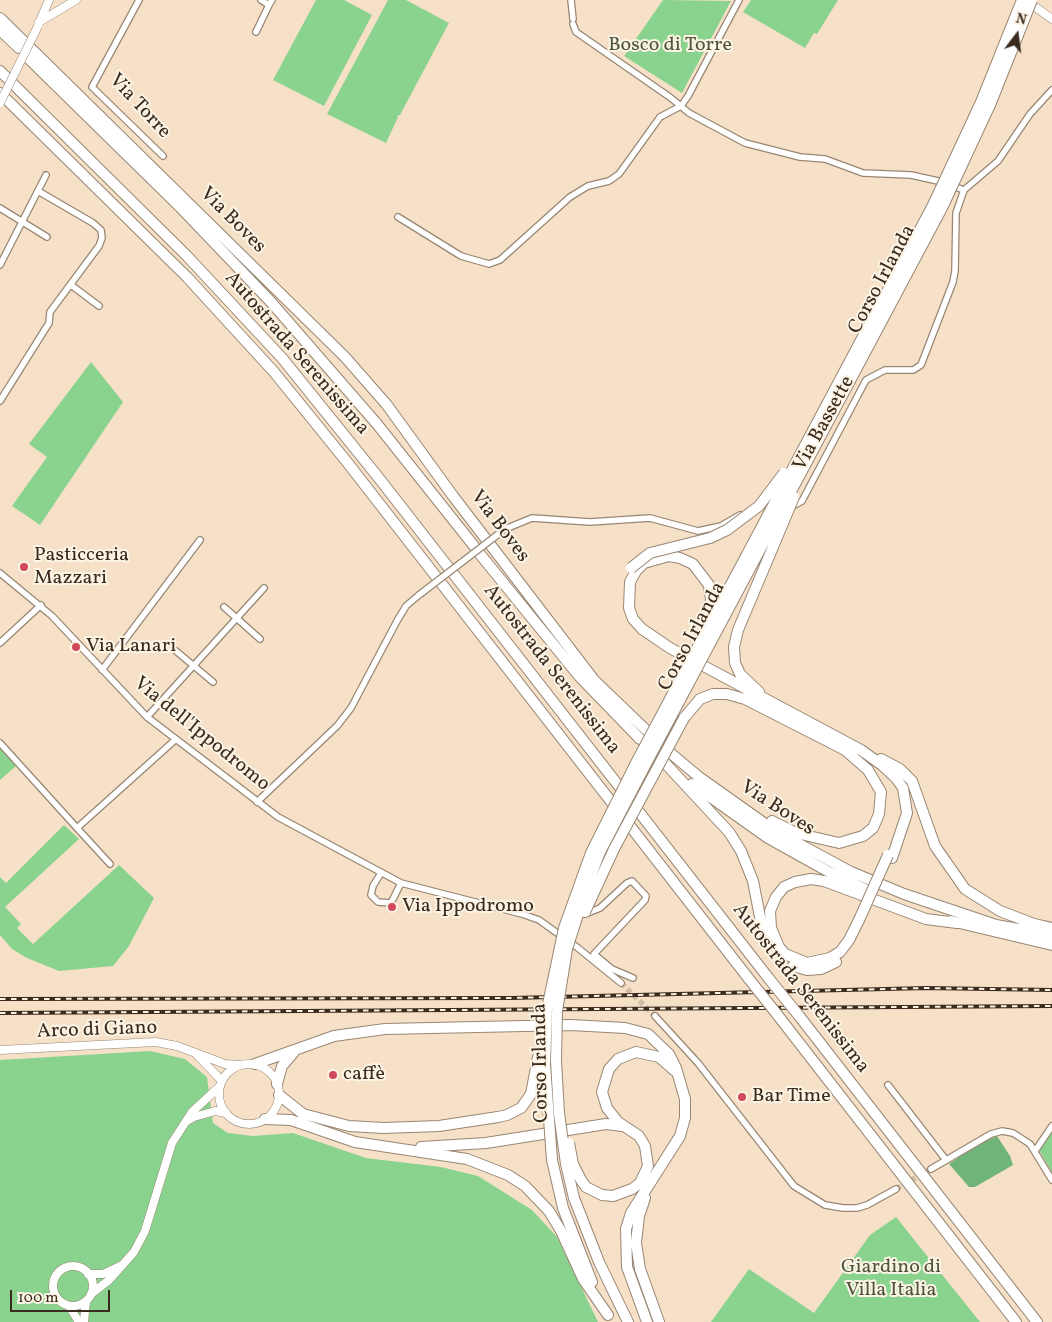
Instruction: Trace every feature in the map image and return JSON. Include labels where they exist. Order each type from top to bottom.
[{"type":"highway","name":"Corso Irlanda","points":[[610,1318],[581,1256],[563,1208],[552,1160],[545,1064],[547,1009],[564,928],[591,853],[958,155],[1024,0]]},
{"type":"highway","name":"Corso Irlanda","points":[[628,1322],[599,1262],[574,1198],[562,1139],[556,1079],[557,1011],[567,949],[579,908],[600,852],[966,158],[1032,0]]},
{"type":"highway","name":"Via Boves","points":[[0,18],[345,357],[387,405],[453,496],[594,680],[638,724],[689,768],[775,831],[849,871],[904,894],[996,925],[1052,935]]},
{"type":"highway","points":[[0,30],[19,48]]},
{"type":"highway","name":"Via Boves","points":[[29,58],[205,232],[304,338],[377,424],[579,676],[640,740]]},
{"type":"highway","name":"Autostrada Serenissima","points":[[0,71],[181,250],[282,358],[378,477],[1037,1322]]},
{"type":"highway","name":"Autostrada Serenissima","points":[[0,93],[187,277],[274,372],[347,462],[1016,1322]]},
{"type":"highway","points":[[800,718],[748,682],[735,663],[734,647],[745,615],[820,435]]},
{"type":"highway","points":[[788,720],[641,635],[629,623],[624,611],[622,597],[624,582],[650,553],[710,538],[743,520],[759,506],[802,449]]},
{"type":"highway","points":[[703,637],[710,616],[711,600],[709,585],[694,564],[669,556],[644,563],[633,570],[630,582],[629,608],[633,619],[642,629],[670,648],[900,769],[912,781],[935,846],[965,889],[1000,911],[1034,924],[1052,928]]},
{"type":"highway","points":[[567,949],[618,841],[684,718],[700,698],[713,694],[727,694],[745,699],[869,761],[884,772],[900,794],[902,816],[890,856]]},
{"type":"highway","points":[[689,768],[779,826],[796,833],[839,843],[863,836],[872,828],[881,803],[881,792],[876,780],[860,761],[845,750]]},
{"type":"highway","points":[[861,750],[882,764],[903,788],[906,800],[905,824],[890,856],[862,921],[840,952],[830,958],[807,963],[785,954],[779,947],[771,928],[770,911],[776,897],[784,887],[811,879],[824,881],[926,919],[957,923],[1052,945]]},
{"type":"highway","name":"Via Boves","points":[[862,921],[853,944],[834,964],[821,969],[807,970],[781,960],[772,948],[761,922],[753,881],[741,851],[729,832],[664,762],[713,801],[768,838],[829,872],[867,890]]},
{"type":"highway","points":[[880,895],[957,923]]},
{"type":"highway","points":[[279,1096],[303,1114],[349,1126],[383,1128],[439,1126],[507,1115],[521,1108],[531,1094],[547,1009]]},
{"type":"highway","points":[[255,1064],[334,1036],[372,1031],[447,1026],[571,1025],[625,1028],[648,1034],[664,1047],[678,1074],[685,1099],[685,1118],[680,1136],[631,1213],[625,1236],[627,1267],[647,1322]]},
{"type":"highway","points":[[277,1084],[282,1066],[295,1051]]},
{"type":"highway","points":[[556,1079],[573,1164],[586,1187],[602,1195],[613,1196],[632,1189],[640,1183],[648,1166],[645,1146],[639,1136],[623,1126],[607,1108],[602,1092],[609,1069],[618,1059],[636,1052],[646,1052],[659,1056],[678,1074]]},
{"type":"highway","points":[[265,1119],[291,1120],[338,1138],[480,1163],[508,1175],[525,1186],[553,1218],[583,1278],[610,1318]]},
{"type":"highway","points":[[395,1148],[486,1143],[606,1124],[623,1126]]},
{"type":"highway","points":[[652,1182],[639,1216],[636,1243],[640,1269],[659,1322]]},
{"type":"street","points":[[0,103],[49,0]]},
{"type":"street","points":[[39,24],[76,0]]},
{"type":"street","name":"Via Torre","points":[[139,0],[92,87],[163,156]]},
{"type":"street","points":[[256,32],[270,2],[261,0]]},
{"type":"street","points":[[571,0],[576,32],[689,113],[728,135],[763,148],[800,157],[825,158],[863,172],[920,177],[964,190],[998,161],[1030,114],[1052,90]]},
{"type":"street","points":[[398,217],[449,251],[479,262],[495,263],[570,197],[588,186],[609,181],[619,174],[660,117],[680,106],[688,96],[739,0]]},
{"type":"street","points":[[1024,0],[1052,19]]},
{"type":"street","points":[[0,265],[46,176]]},
{"type":"street","name":"Via Bassette","points":[[257,802],[337,726],[351,708],[406,606],[505,529],[532,518],[590,522],[650,518],[698,531],[721,526],[755,507],[788,509],[802,501],[863,384],[879,372],[913,370],[922,365],[953,282],[955,271],[956,213],[964,190]]},
{"type":"street","points":[[1,397],[49,323],[50,312],[99,246],[102,238],[101,230],[93,223],[38,191]]},
{"type":"street","points":[[0,208],[47,237]]},
{"type":"street","points":[[71,285],[99,306]]},
{"type":"street","points":[[102,670],[200,540]]},
{"type":"street","name":"Via dell'Ippodromo","points":[[0,572],[41,605],[147,716],[175,740],[257,802],[299,830],[402,883],[522,914],[538,920],[563,937],[621,983]]},
{"type":"street","points":[[147,716],[264,588]]},
{"type":"street","points":[[0,643],[41,605]]},
{"type":"street","points":[[224,607],[260,639]]},
{"type":"street","points":[[176,651],[213,682]]},
{"type":"street","points":[[77,828],[175,740]]},
{"type":"street","points":[[0,743],[110,864]]},
{"type":"street","points":[[381,873],[373,886],[371,894],[378,902],[391,903],[402,883]]},
{"type":"street","points":[[563,937],[570,923],[578,916],[600,908],[627,883],[632,881],[646,896],[645,900],[594,954],[612,969],[634,978]]},
{"type":"street","points":[[655,1016],[698,1063],[794,1186],[826,1204],[850,1208],[879,1198],[896,1189]]},
{"type":"street","name":"Arco di Giano","points":[[0,1050],[156,1042],[176,1046],[225,1064],[240,1065]]},
{"type":"street","name":"Arco di Giano","points":[[193,1052],[213,1069],[221,1084]]},
{"type":"street","points":[[69,1306],[80,1305],[109,1280],[134,1252],[145,1231],[165,1160],[172,1143],[192,1112],[221,1084],[229,1071],[240,1065],[255,1064],[272,1075],[277,1084],[279,1096],[272,1113],[265,1119],[255,1123],[244,1123],[234,1120],[226,1113],[221,1104],[221,1084]]},
{"type":"street","points":[[888,1085],[946,1160]]},
{"type":"street","points":[[184,1124],[194,1117],[215,1112],[226,1113]]},
{"type":"street","points":[[1035,1151],[1052,1126]]},
{"type":"street","points":[[931,1169],[991,1134],[1002,1131],[1013,1133],[1023,1138],[1035,1151],[1052,1180]]},
{"type":"street","points":[[79,1322],[69,1306],[58,1300],[54,1292],[53,1284],[56,1276],[61,1270],[71,1266],[82,1269],[88,1274],[92,1286],[84,1322]]},
{"type":"street","points":[[88,1274],[103,1274],[121,1266]]},
{"type":"green space","points":[[316,0],[344,0],[372,15],[324,106],[273,80]]},
{"type":"green space","points":[[388,0],[406,0],[449,23],[400,115],[397,116],[386,143],[327,114]]},
{"type":"green space","name":"Bosco di Torre","points":[[663,0],[731,1],[682,93],[624,56]]},
{"type":"green space","points":[[751,0],[838,0],[817,34],[814,33],[805,48],[743,12]]},
{"type":"green space","points":[[91,362],[123,402],[40,525],[12,506],[47,457],[29,444]]},
{"type":"green space","points":[[0,748],[16,766],[0,780]]},
{"type":"green space","points":[[64,825],[79,839],[5,907],[21,924],[17,928],[33,944],[119,865],[154,898],[129,946],[113,966],[59,971],[27,958],[12,949],[0,935],[0,877],[6,883]]},
{"type":"green space","points":[[150,1051],[185,1059],[207,1077],[213,1123],[228,1133],[253,1136],[293,1133],[366,1158],[441,1167],[478,1176],[532,1210],[557,1237],[598,1322],[0,1322],[0,1060]]},
{"type":"green space","points":[[1052,1132],[1052,1172],[1039,1150]]},
{"type":"green space","points":[[997,1136],[1010,1156],[1013,1165],[975,1187],[969,1187],[949,1164],[977,1145]]},
{"type":"green space","name":"Giardino di Villa Italia","points":[[896,1217],[980,1322],[711,1322],[749,1269],[814,1313],[870,1235]]},
{"type":"tunnel","points":[[621,983],[655,1016]]},
{"type":"tunnel","points":[[896,1189],[931,1169]]},
{"type":"railway","points":[[0,999],[511,998],[927,988],[1052,990]]},
{"type":"railway","points":[[0,1013],[1052,1006]]},
{"type":"place","name":"Pasticceria Mazzari","points":[[24,567]]},
{"type":"place","name":"Via Lanari","points":[[76,647]]},
{"type":"place","name":"Via Ippodromo","points":[[392,907]]},
{"type":"place","name":"caffè","points":[[333,1075]]},
{"type":"place","name":"Bar Time","points":[[742,1097]]}]
